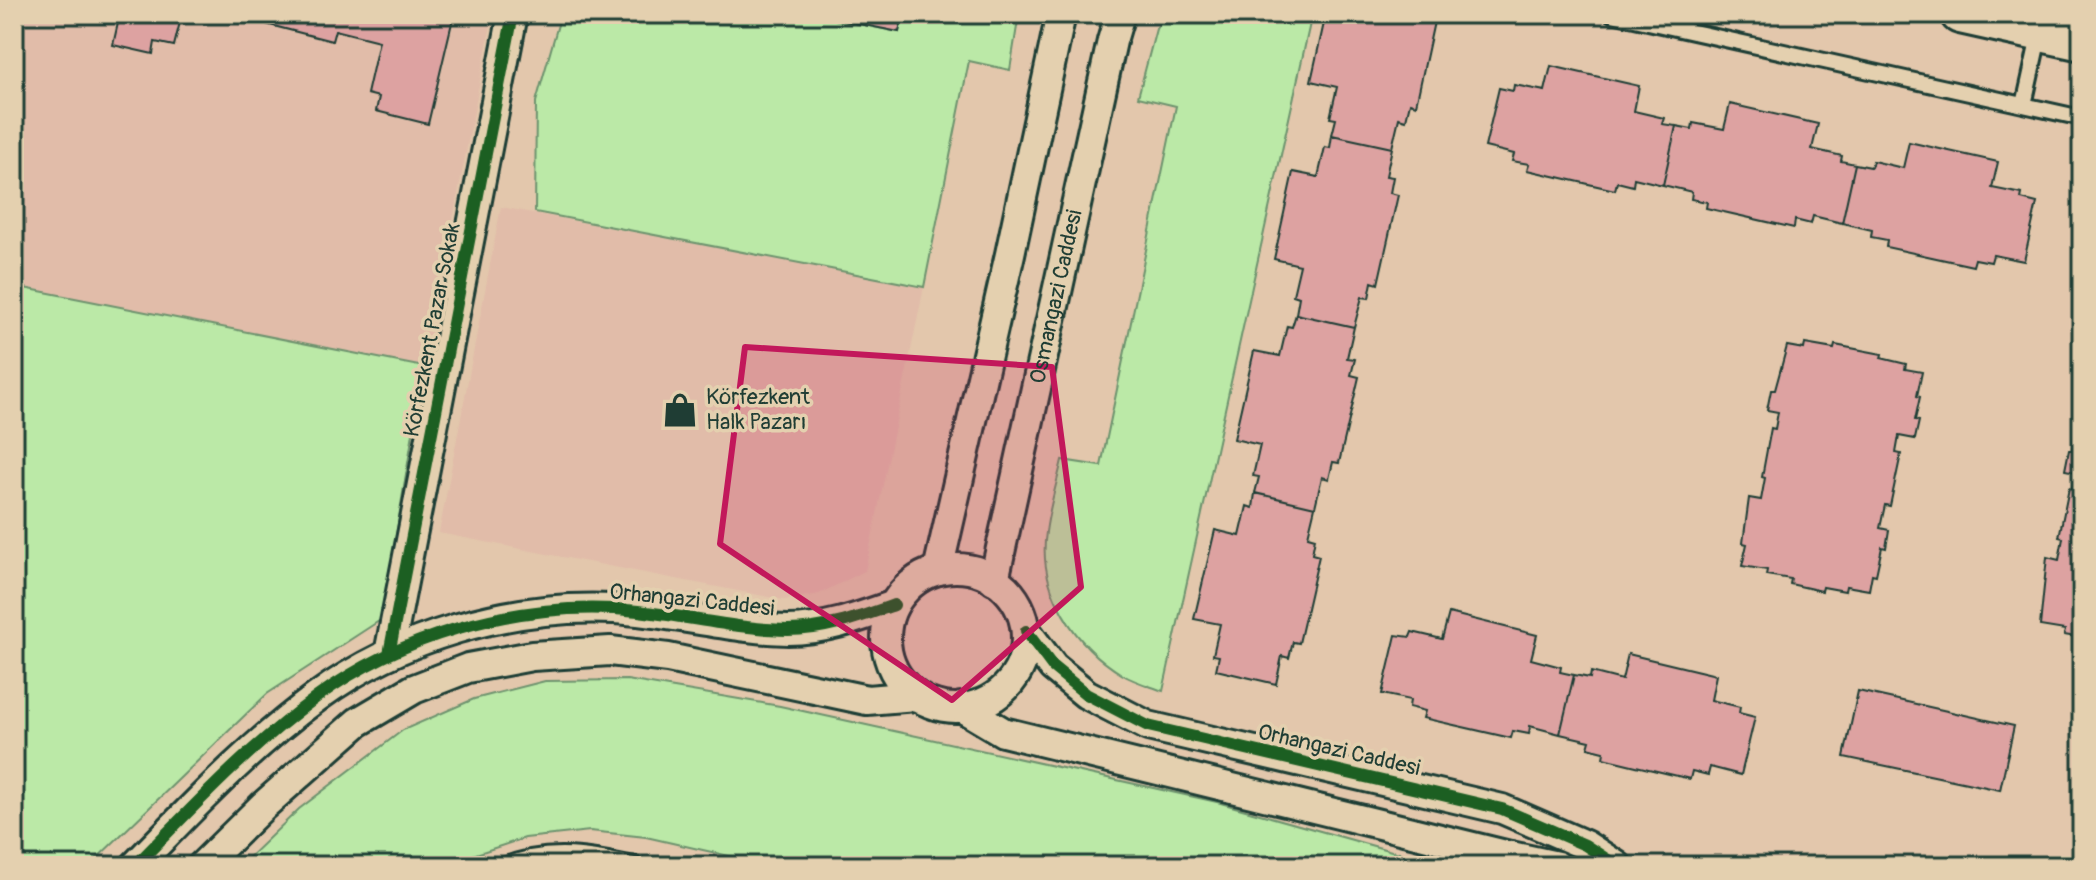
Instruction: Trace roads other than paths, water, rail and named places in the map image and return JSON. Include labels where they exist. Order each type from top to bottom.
[{"type":"main road","points":[[1960,14],[2082,41]]},
{"type":"street","name":"Körfezkent Pazar Sokak","points":[[389,654],[513,14]]},
{"type":"street","points":[[938,570],[1014,239],[1061,14]]},
{"type":"street","name":"Osmangazi Caddesi","points":[[994,580],[1120,14]]},
{"type":"street","points":[[967,569],[994,580],[1007,590],[1020,608],[1026,631],[1025,653],[1016,675],[1001,692],[981,704],[938,706],[916,696],[898,680],[888,659],[885,635],[890,612],[902,592],[921,577],[938,570],[967,569]]},
{"type":"street","name":"Orhangazi Caddesi","points":[[135,866],[236,764],[318,696],[389,654],[458,627],[529,613],[611,609],[790,630],[843,623],[894,605]]},
{"type":"street","name":"Orhangazi Caddesi","points":[[1026,631],[1053,667],[1086,694],[1148,726],[1502,809],[1585,845],[1617,866]]},
{"type":"street","points":[[202,866],[263,806],[358,722],[414,689],[468,668],[532,656],[610,651],[668,658],[867,700],[916,696]]},
{"type":"street","points":[[961,707],[1003,732],[1519,861],[1557,866]]},
{"type":"lane","points":[[1612,14],[2082,118]]},
{"type":"lane","points":[[2024,105],[2040,32]]},
{"type":"lane","points":[[504,866],[552,856],[588,854],[639,866]]},
{"type":"place","name":"Körfezkent Halk Pazarı","points":[[680,410]]}]
